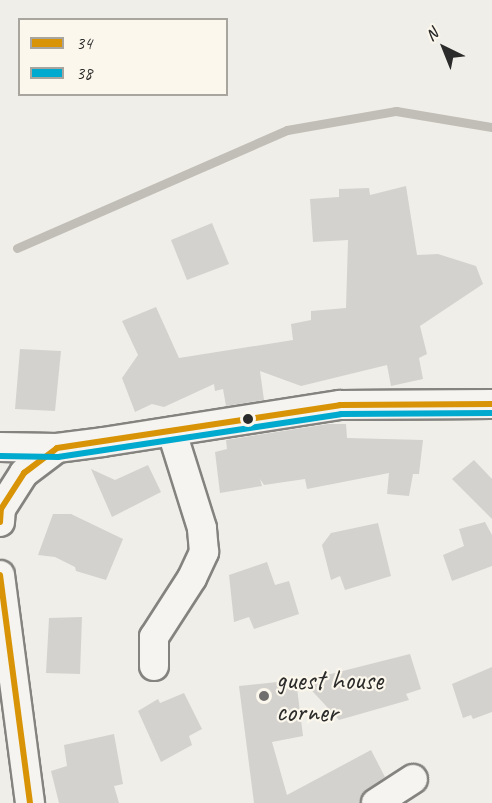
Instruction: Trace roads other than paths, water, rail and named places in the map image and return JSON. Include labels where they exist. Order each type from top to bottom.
[{"type":"street","points":[[0,447],[57,448],[340,405],[492,404]]},
{"type":"street","points":[[154,666],[154,637],[192,578],[204,552],[202,528],[172,432]]},
{"type":"street","points":[[0,522],[1,509],[24,473],[57,448]]},
{"type":"street","points":[[0,575],[30,803]]},
{"type":"street","points":[[376,803],[413,779]]},
{"type":"waterway","points":[[17,248],[287,130],[396,111],[492,127]]},
{"type":"place","name":"guest house corner","points":[[264,696]]}]
